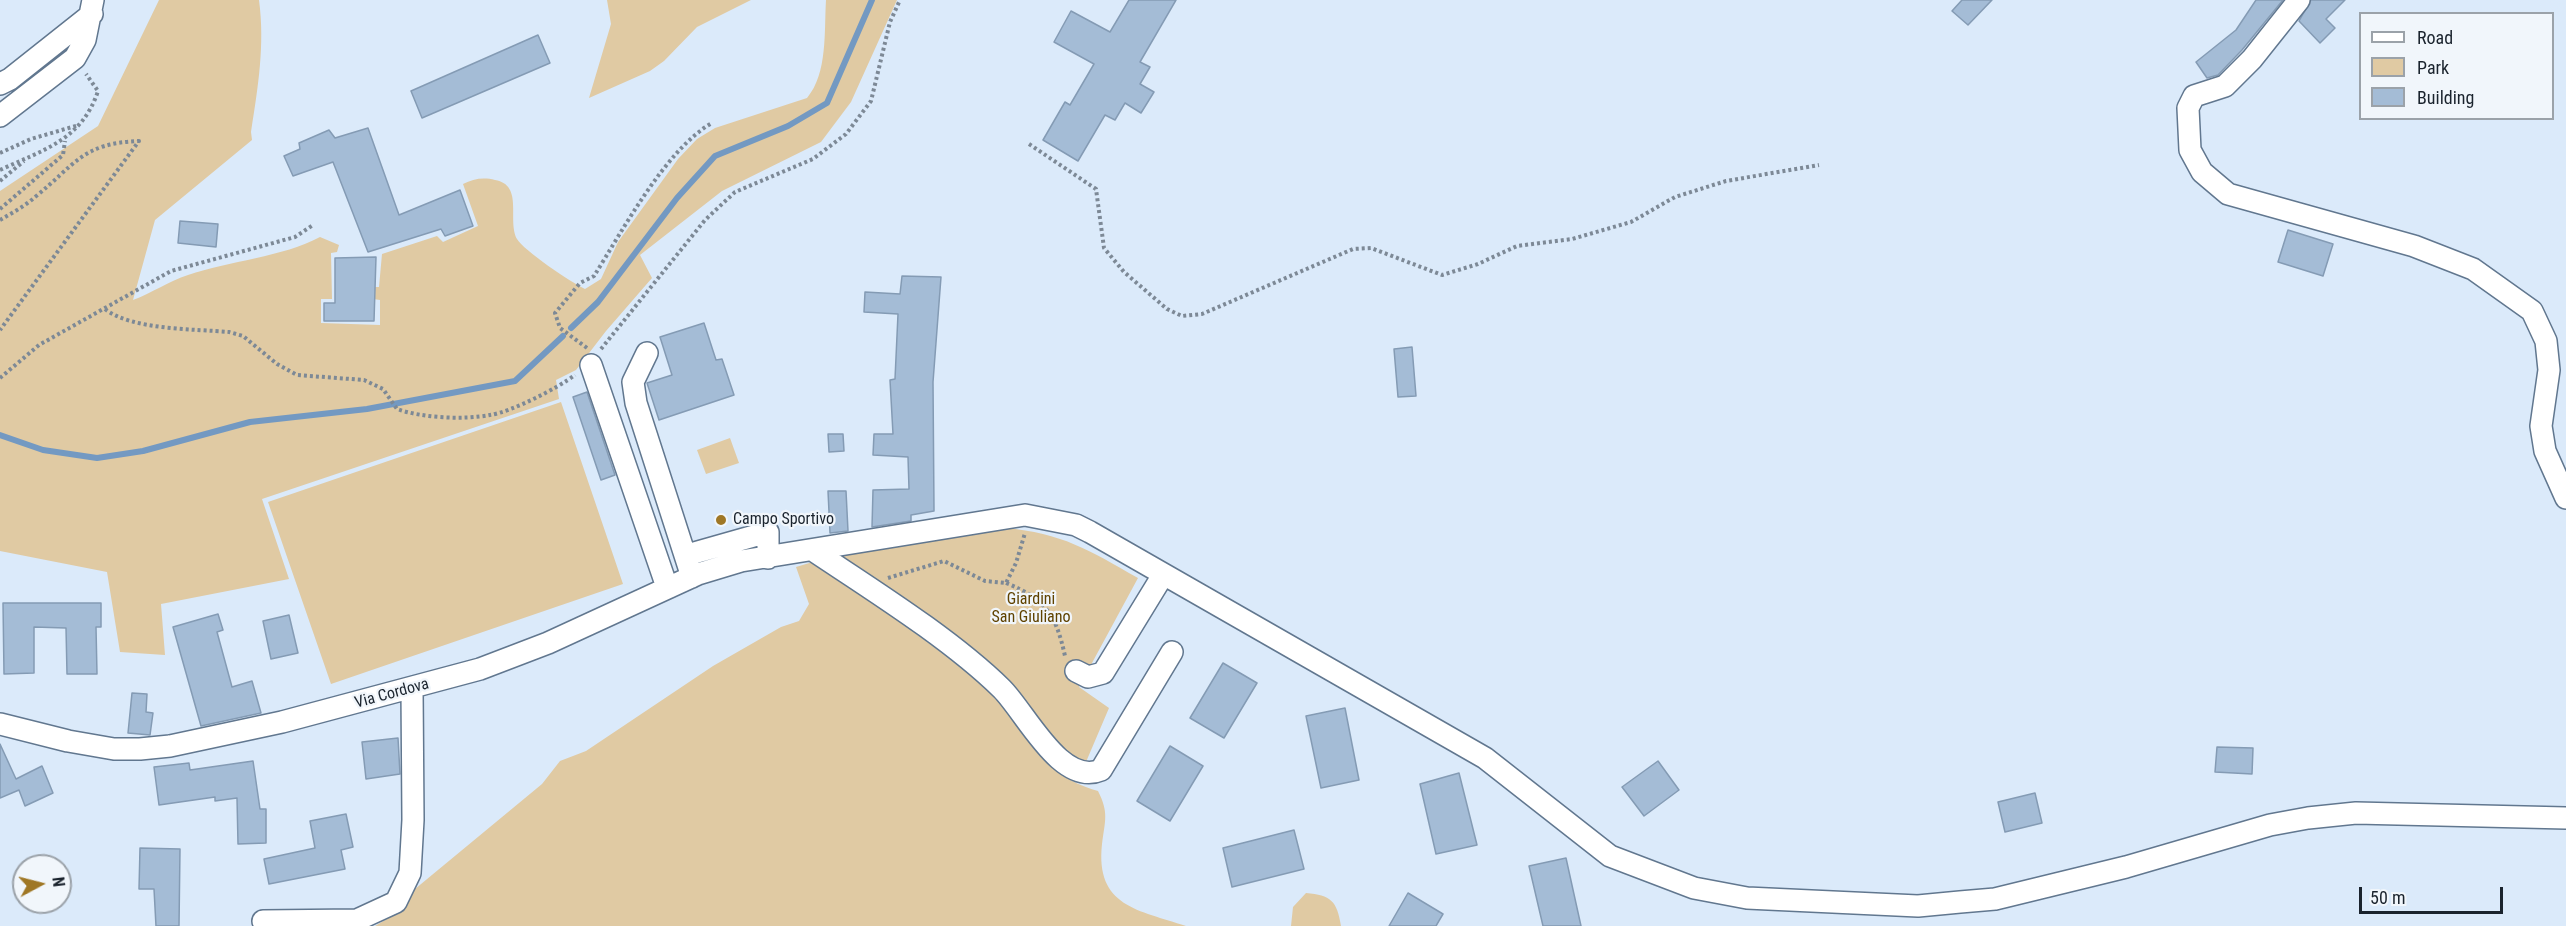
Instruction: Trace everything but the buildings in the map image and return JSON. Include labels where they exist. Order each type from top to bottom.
[{"type":"street","points":[[2299,0],[2252,59],[2225,86],[2194,96],[2188,108],[2187,129],[2190,150],[2202,172],[2228,194],[2414,246],[2473,269],[2532,310],[2546,341],[2549,370],[2541,426],[2545,451],[2566,498]]},
{"type":"street","points":[[0,116],[75,58],[85,40],[92,7]]},
{"type":"street","points":[[0,84],[10,79],[92,7]]},
{"type":"street","points":[[647,353],[633,382],[636,403],[687,555],[692,577]]},
{"type":"street","points":[[594,360],[667,587]]},
{"type":"street","points":[[1025,514],[1076,525],[1485,758],[1610,856],[1694,888],[1747,898],[1918,906],[1995,899],[2126,867],[2270,825],[2318,817],[2400,813],[2566,818]]},
{"type":"street","name":"Via Cordova","points":[[0,724],[68,741],[114,749],[170,746],[412,689],[480,669],[548,643],[667,587],[741,561],[814,551],[1025,514]]},
{"type":"street","points":[[687,555],[768,532],[768,558]]},
{"type":"street","points":[[814,551],[868,586],[961,655],[1002,689],[1059,759],[1082,773],[1091,775],[1101,770],[1172,652]]},
{"type":"street","points":[[1076,671],[1088,676],[1103,673],[1163,575]]},
{"type":"street","points":[[263,921],[357,920],[396,902],[410,873],[413,820],[412,689]]},
{"type":"path","points":[[105,309],[114,316],[140,323],[230,332],[243,336],[277,364],[297,375],[364,380],[383,389],[397,409],[432,417],[491,415],[551,391],[594,360],[609,336],[705,220],[735,192],[813,159],[846,134],[871,101],[890,22],[900,0]]},
{"type":"path","points":[[0,170],[65,140],[92,108],[98,91],[75,58]]},
{"type":"path","points":[[594,360],[560,328],[555,313],[580,283],[594,276],[673,156],[694,133],[712,123]]},
{"type":"path","points":[[0,153],[80,124]]},
{"type":"path","points":[[0,210],[63,154],[65,140]]},
{"type":"path","points":[[0,220],[35,197],[82,154],[108,144],[139,141],[0,330]]},
{"type":"path","points":[[1029,144],[1096,189],[1104,248],[1124,272],[1167,309],[1182,315],[1202,314],[1353,249],[1371,248],[1442,275],[1478,264],[1517,246],[1572,238],[1631,222],[1675,196],[1726,181],[1819,165]]},
{"type":"path","points":[[0,181],[29,157]]},
{"type":"path","points":[[0,378],[39,345],[171,271],[296,237],[313,225]]},
{"type":"path","points":[[1006,583],[1016,563],[1026,530],[1025,514]]},
{"type":"path","points":[[868,586],[944,561],[985,581],[1006,583],[1027,591],[1045,605],[1056,621],[1068,665],[1076,671]]},
{"type":"green space","points":[[159,0],[259,0],[260,66],[251,132],[252,140],[155,220],[133,300],[188,275],[273,254],[320,237],[339,245],[337,252],[331,253],[332,299],[321,299],[321,323],[380,325],[380,300],[373,299],[373,287],[379,287],[382,254],[437,236],[443,242],[478,226],[463,184],[474,180],[495,180],[504,183],[509,189],[512,196],[514,231],[517,239],[538,258],[585,289],[601,279],[618,242],[678,159],[697,139],[715,128],[807,98],[814,88],[822,64],[826,0],[897,0],[851,102],[821,142],[722,191],[640,255],[652,278],[576,370],[556,380],[559,399],[262,499],[289,579],[161,604],[165,655],[120,652],[107,572],[0,551],[0,191],[98,126]]},
{"type":"green space","points":[[607,0],[751,0],[697,27],[664,61],[650,71],[589,98],[611,24]]},
{"type":"green space","points":[[561,402],[623,584],[331,684],[268,502]]},
{"type":"green space","points":[[730,438],[739,463],[706,474],[697,450]]},
{"type":"green space","name":"Giardini San Giuliano","points":[[1005,528],[1043,534],[1074,544],[1138,578],[1079,687],[1109,708],[1083,769],[1035,723],[830,558]]},
{"type":"green space","points":[[816,561],[999,694],[1049,764],[1077,783],[1098,791],[1104,805],[1105,817],[1102,865],[1106,881],[1113,893],[1124,903],[1137,910],[1186,926],[375,926],[395,914],[415,889],[542,784],[560,761],[586,751],[713,666],[781,627],[799,621],[809,604],[796,567]]},
{"type":"green space","points":[[1306,893],[1321,895],[1331,901],[1335,905],[1341,926],[1291,926],[1293,907]]},
{"type":"waterway","points":[[571,328],[598,302],[677,198],[715,156],[788,126],[827,103],[872,0]]},
{"type":"waterway","points":[[0,435],[43,450],[97,458],[143,451],[250,422],[367,409],[515,381],[563,336]]},
{"type":"place","name":"Campo Sportivo","points":[[721,520]]}]
